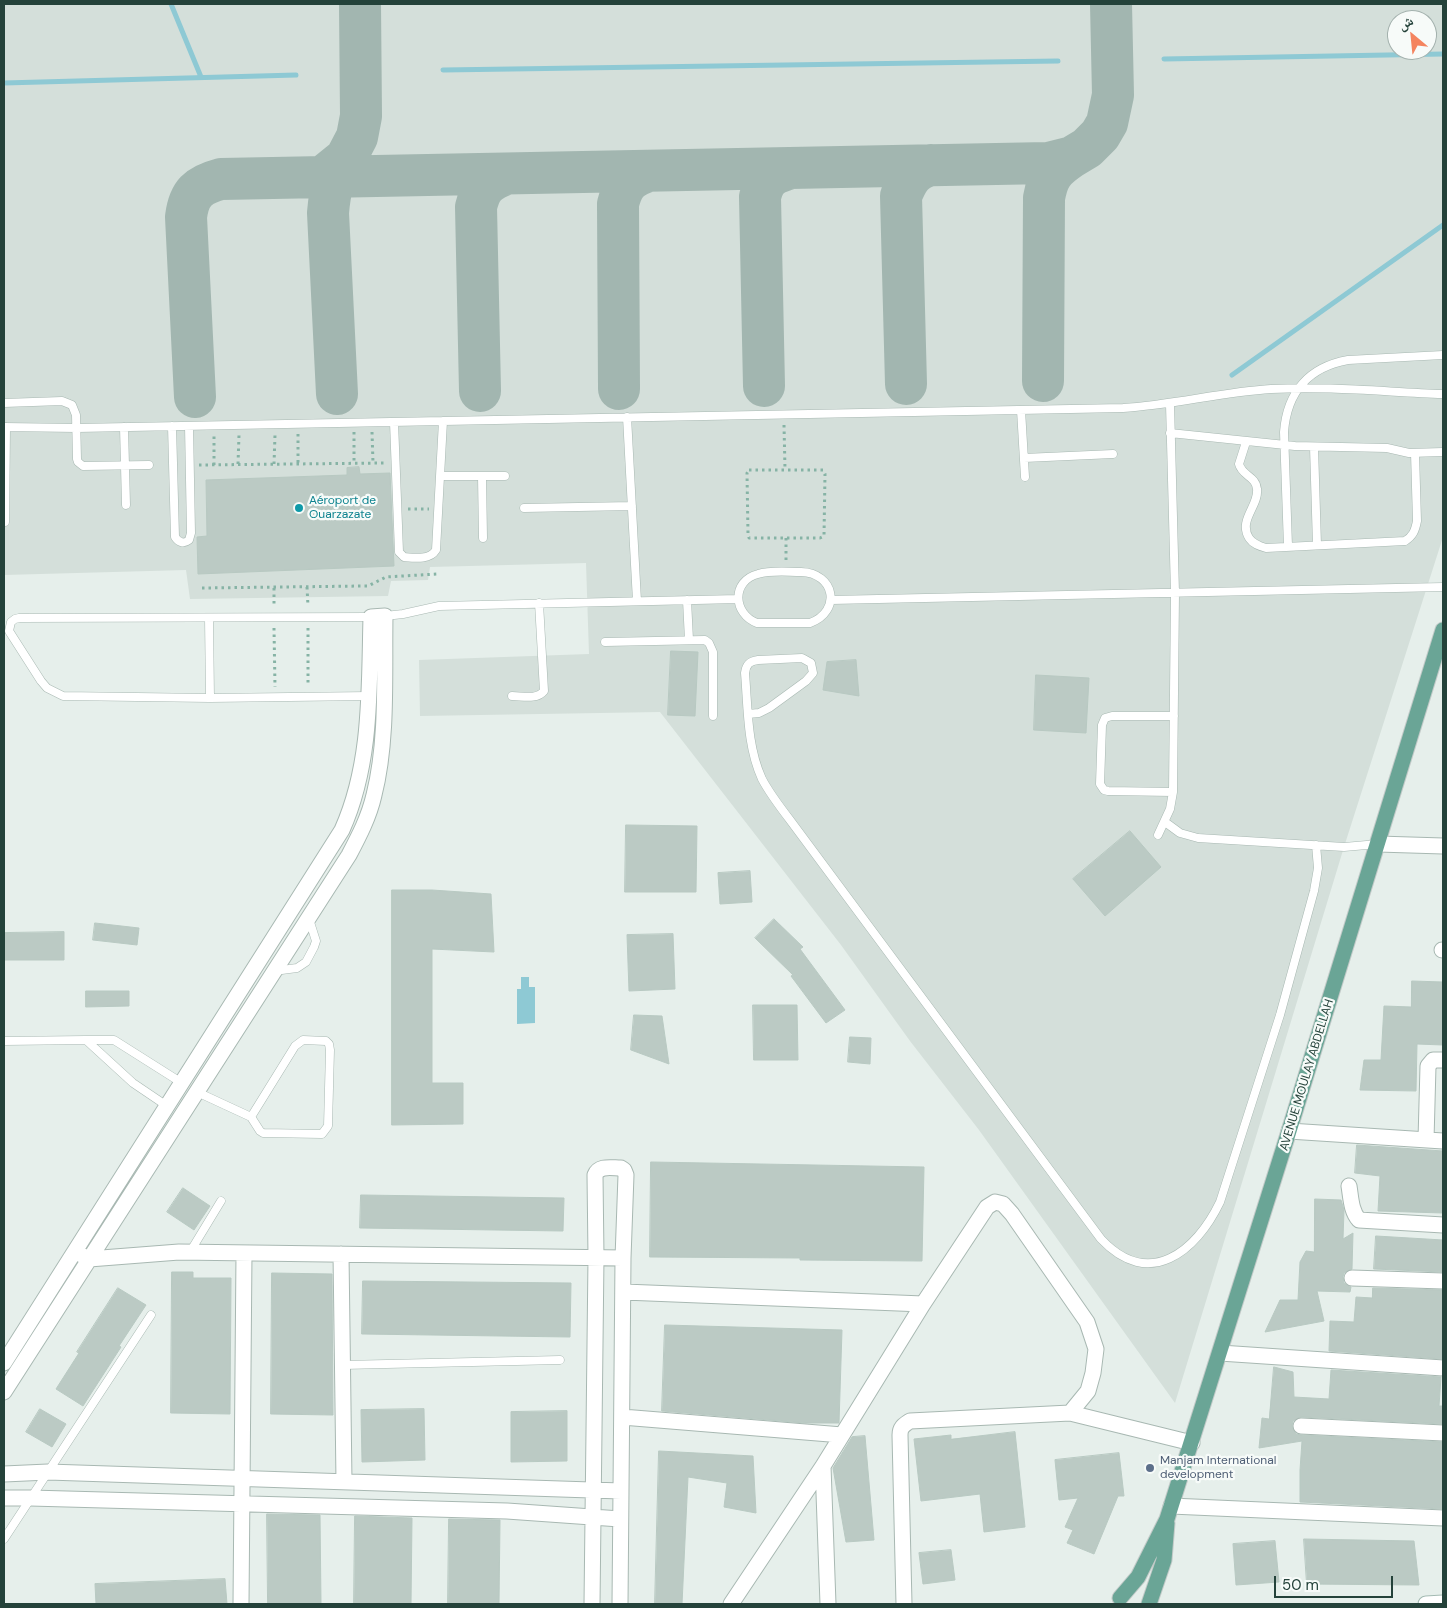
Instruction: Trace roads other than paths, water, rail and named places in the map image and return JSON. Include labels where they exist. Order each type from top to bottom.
[{"type":"main road","name":"AVENUE MOULAY ABDELLAH","points":[[1117,1601],[1138,1577],[1169,1513],[1290,1131],[1443,630]]},
{"type":"main road","name":"AVENUE MOULAY ABDELLAH","points":[[1117,1601],[1134,1596],[1148,1604],[1164,1560],[1169,1513]]},
{"type":"street","points":[[4,1363],[342,830],[350,813],[361,778],[378,616]]},
{"type":"street","points":[[4,1392],[349,855],[364,824],[374,797],[382,745],[378,616]]},
{"type":"street","points":[[1378,844],[1443,846]]},
{"type":"street","points":[[1426,1140],[1428,1066],[1434,1060],[1443,1060]]},
{"type":"street","points":[[182,1083],[197,1092]]},
{"type":"street","points":[[167,1106],[182,1115]]},
{"type":"street","points":[[1290,1131],[1443,1141]]},
{"type":"street","points":[[592,1604],[596,1257],[595,1175],[601,1168],[621,1168],[626,1175],[623,1258],[620,1604]]},
{"type":"street","points":[[1349,1186],[1351,1202],[1356,1217],[1359,1220],[1443,1225]]},
{"type":"street","points":[[731,1604],[823,1466],[923,1304],[986,1207],[995,1202],[1003,1204],[1012,1214],[1087,1322],[1096,1349],[1093,1372],[1088,1391],[1070,1413]]},
{"type":"street","points":[[75,1252],[89,1259],[190,1252],[623,1258]]},
{"type":"street","points":[[241,1604],[244,1253]]},
{"type":"street","points":[[341,1254],[344,1482]]},
{"type":"street","points":[[1352,1278],[1443,1281]]},
{"type":"street","points":[[624,1292],[923,1304]]},
{"type":"street","points":[[1220,1353],[1443,1368]]},
{"type":"street","points":[[904,1604],[900,1430],[910,1421],[1070,1413],[1192,1443]]},
{"type":"street","points":[[622,1417],[842,1435]]},
{"type":"street","points":[[1300,1426],[1443,1433]]},
{"type":"street","points":[[823,1466],[828,1604]]},
{"type":"street","points":[[4,1474],[48,1472],[621,1491]]},
{"type":"street","points":[[4,1498],[508,1512],[620,1519]]},
{"type":"street","points":[[1169,1513],[1443,1518]]},
{"type":"street","points":[[1426,1604],[1443,1603]]},
{"type":"lane","points":[[1288,546],[1285,417],[1290,402],[1298,390],[1308,378],[1320,369],[1333,363],[1348,360],[1443,355]]},
{"type":"lane","points":[[5,522],[5,428],[1124,408],[1170,404],[1238,392],[1272,389],[1340,389],[1443,394]]},
{"type":"lane","points":[[4,403],[68,402],[75,410],[77,459],[83,466],[148,465]]},
{"type":"lane","points":[[1158,835],[1170,809],[1173,792],[1175,593],[1170,404]]},
{"type":"lane","points":[[1021,410],[1025,477]]},
{"type":"lane","points":[[627,417],[637,601]]},
{"type":"lane","points":[[394,422],[399,552],[404,557],[427,557],[434,554],[436,550],[443,421]]},
{"type":"lane","points":[[172,426],[175,536],[180,542],[183,542],[189,540],[191,536],[189,426]]},
{"type":"lane","points":[[124,427],[126,505]]},
{"type":"lane","points":[[1170,433],[1285,445],[1387,448],[1415,453],[1443,452]]},
{"type":"lane","points":[[1246,442],[1239,464],[1243,472],[1255,481],[1258,492],[1246,520],[1246,531],[1255,544],[1261,546],[1405,541],[1412,536],[1418,521],[1415,453]]},
{"type":"lane","points":[[1314,447],[1317,545]]},
{"type":"lane","points":[[1024,458],[1113,454]]},
{"type":"lane","points":[[174,465],[190,465]]},
{"type":"lane","points":[[440,476],[505,476]]},
{"type":"lane","points":[[482,476],[483,538]]},
{"type":"lane","points":[[524,508],[632,506]]},
{"type":"lane","points":[[810,572],[826,582],[830,590],[831,600],[829,608],[824,615],[810,623],[757,624],[743,615],[739,608],[738,599],[743,583],[750,577],[758,574],[810,572]]},
{"type":"lane","points":[[831,600],[1443,587]]},
{"type":"lane","points":[[369,696],[210,698],[63,696],[47,688],[41,681],[9,631],[9,627],[15,619],[19,618],[378,616],[403,614],[439,606],[738,599]]},
{"type":"lane","points":[[687,600],[689,640]]},
{"type":"lane","points":[[512,696],[536,696],[541,695],[544,691],[538,603]]},
{"type":"lane","points":[[208,618],[210,698]]},
{"type":"lane","points":[[605,642],[705,640],[712,647],[713,716]]},
{"type":"lane","points":[[748,714],[764,711],[810,678],[813,668],[811,663],[802,658],[758,660],[748,664],[745,673],[748,714],[753,754],[763,780],[773,797],[1101,1239],[1116,1253],[1137,1262],[1160,1261],[1181,1253],[1199,1236],[1215,1214],[1280,1015],[1314,891],[1318,868],[1316,845]]},
{"type":"lane","points":[[1173,792],[1108,791],[1104,790],[1100,784],[1102,725],[1105,718],[1112,716],[1174,716]]},
{"type":"lane","points":[[1165,822],[1180,833],[1198,838],[1344,847],[1378,844]]},
{"type":"lane","points":[[274,971],[298,968],[306,962],[316,941],[308,918]]},
{"type":"lane","points":[[86,1040],[133,1083],[167,1106]]},
{"type":"lane","points":[[4,1041],[114,1040],[182,1083]]},
{"type":"lane","points":[[197,1092],[251,1117],[263,1133],[322,1134],[328,1126],[329,1044],[326,1041],[303,1040],[295,1046],[251,1117]]},
{"type":"lane","points":[[190,1252],[221,1202]]},
{"type":"lane","points":[[4,1539],[151,1315]]},
{"type":"lane","points":[[342,1366],[560,1360]]},
{"type":"water","points":[[521,977],[529,977],[529,987],[535,987],[535,1023],[517,1024],[517,989],[521,989]]},
{"type":"waterway","points":[[171,4],[201,77]]},
{"type":"waterway","points":[[1164,59],[1443,54]]},
{"type":"waterway","points":[[443,70],[1058,61]]},
{"type":"waterway","points":[[4,83],[296,75]]},
{"type":"waterway","points":[[1232,375],[1443,225]]},
{"type":"place","name":"Aéroport de Ouarzazate","points":[[299,508]]},
{"type":"place","name":"Manjam International development","points":[[1150,1468]]}]
